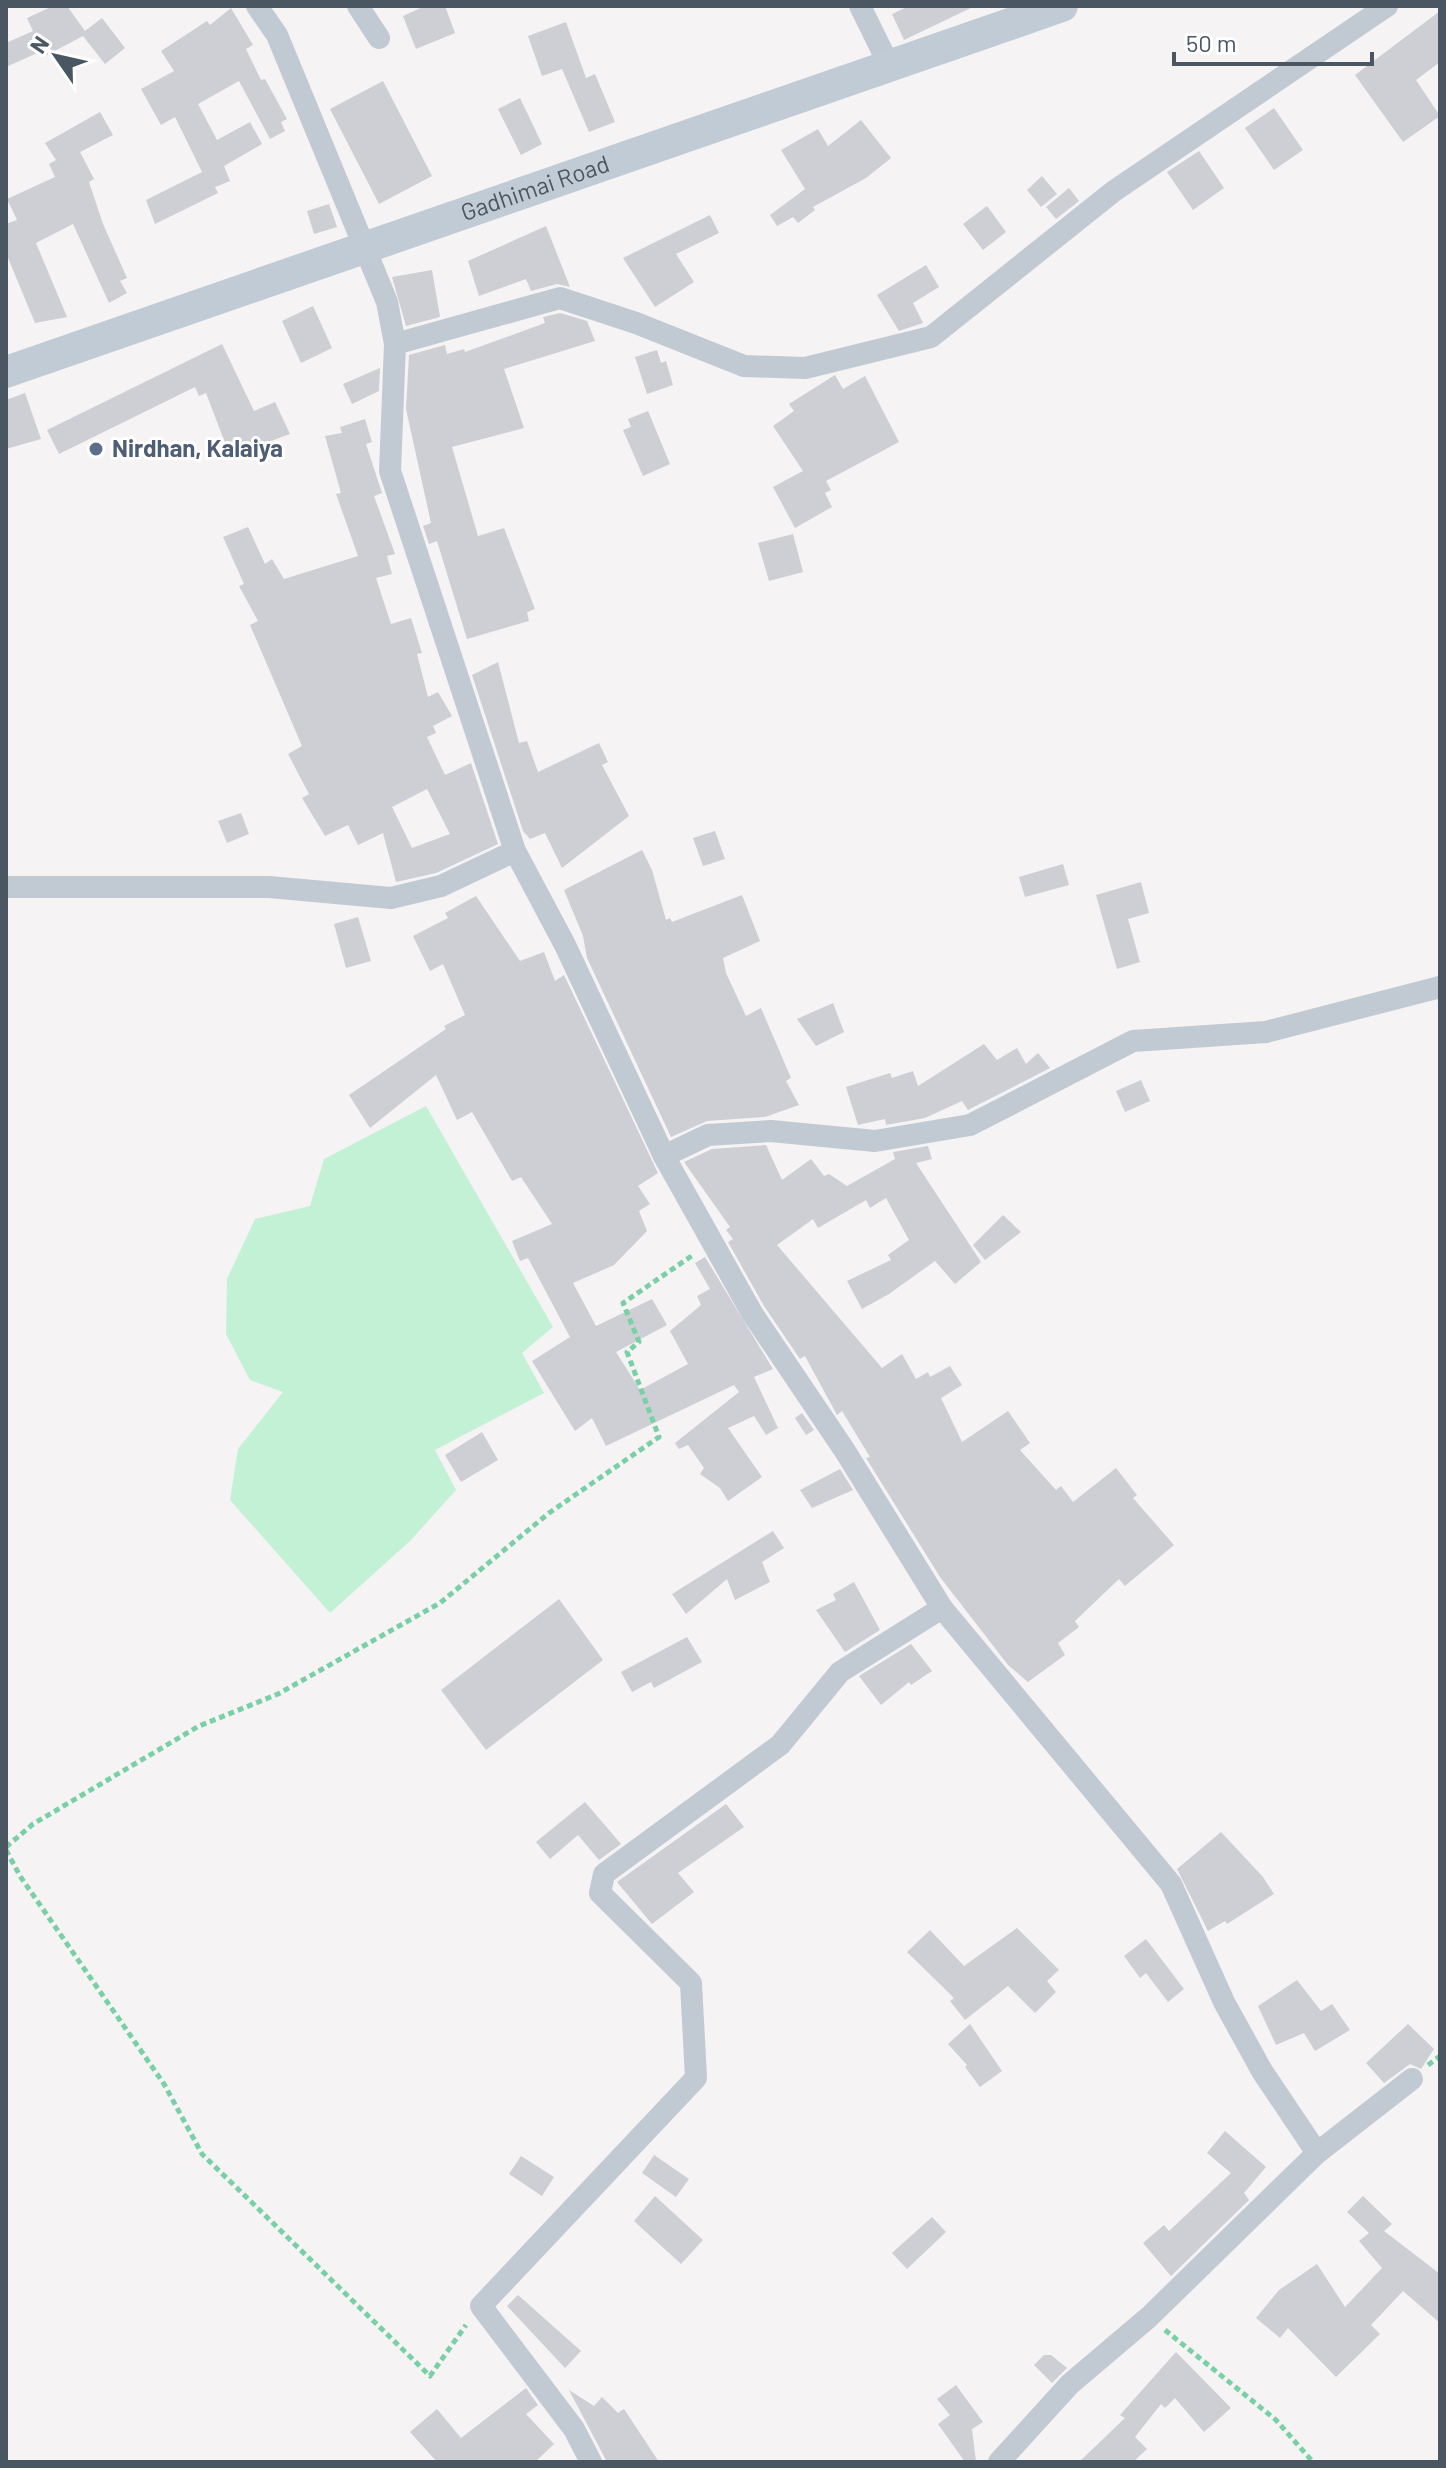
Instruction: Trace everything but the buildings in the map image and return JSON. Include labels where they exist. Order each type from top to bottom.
[{"type":"street","points":[[257,6],[277,35],[368,248],[387,302],[395,344],[390,471],[515,851],[565,945],[664,1156],[752,1313],[845,1451],[942,1608],[1171,1884],[1224,2002],[1262,2071],[1317,2153]]},
{"type":"street","points":[[358,6],[379,38]]},
{"type":"street","points":[[860,6],[890,67]]},
{"type":"street","name":"Gadhimai Road","points":[[6,372],[1062,6]]},
{"type":"street","points":[[395,344],[560,298],[636,323],[744,366],[805,368],[931,337],[1114,191],[1387,6]]},
{"type":"street","points":[[6,887],[269,887],[391,898],[441,886],[515,851]]},
{"type":"street","points":[[664,1156],[708,1135],[771,1131],[875,1141],[970,1125],[1133,1041],[1266,1032],[1440,987]]},
{"type":"street","points":[[591,2462],[574,2429],[481,2306],[696,2078],[691,1983],[600,1893],[604,1874],[780,1745],[840,1672],[942,1608]]},
{"type":"street","points":[[999,2462],[1070,2384],[1149,2317],[1317,2153],[1412,2079]]},
{"type":"path","points":[[481,2306],[430,2376],[287,2240],[202,2154],[164,2084],[20,1876],[6,1848],[33,1824],[199,1726],[278,1694],[440,1603],[549,1513],[659,1437],[627,1352],[639,1342],[623,1303],[712,1242]]},
{"type":"path","points":[[1149,2317],[1276,2420],[1313,2462]]},
{"type":"green space","points":[[426,1106],[553,1327],[522,1353],[544,1393],[435,1450],[456,1490],[410,1541],[330,1613],[230,1500],[238,1449],[283,1392],[250,1380],[226,1334],[227,1279],[255,1219],[310,1206],[324,1159]]},
{"type":"place","name":"Nirdhan, Kalaiya","points":[[96,449]]}]
